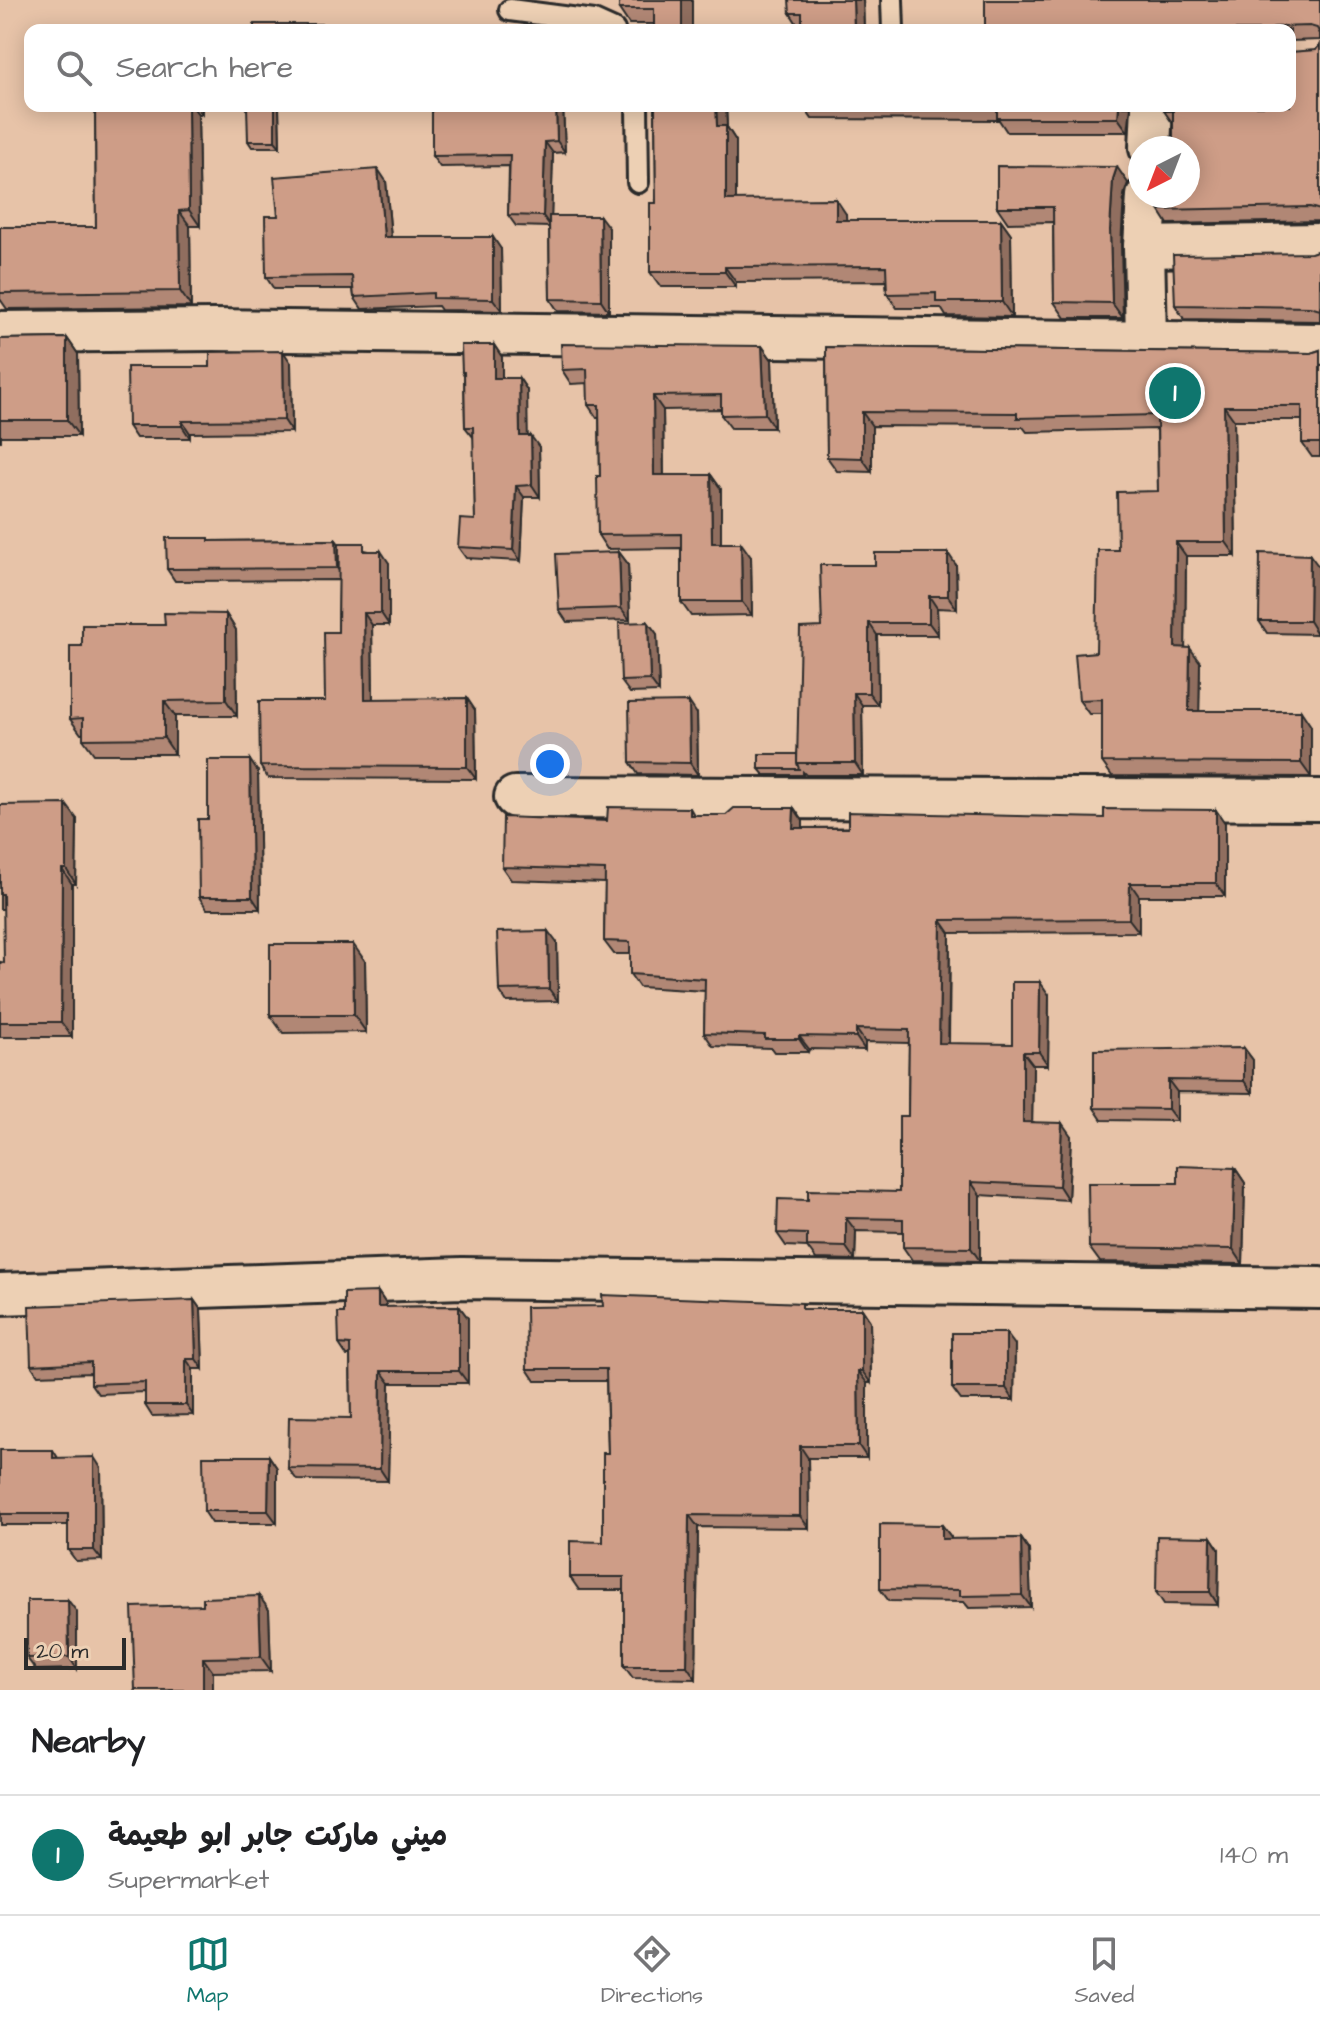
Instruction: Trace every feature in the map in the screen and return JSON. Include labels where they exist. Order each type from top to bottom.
[{"type":"street","points":[[1151,136],[1152,112]]},
{"type":"street","points":[[1146,208],[1146,341]]},
{"type":"street","points":[[1144,247],[1320,244]]},
{"type":"street","points":[[0,332],[214,330],[1320,344]]},
{"type":"street","points":[[515,797],[1320,800]]},
{"type":"street","points":[[0,1294],[462,1278],[1320,1288]]},
{"type":"lane","points":[[892,0],[893,24]]},
{"type":"lane","points":[[510,10],[601,24]]},
{"type":"lane","points":[[637,112],[638,182]]},
{"type":"building","points":[[619,0],[682,0],[682,24],[654,24],[654,9],[619,9]]},
{"type":"building","points":[[789,0],[853,0],[854,24],[802,24],[802,13],[790,13]]},
{"type":"building","points":[[985,0],[1320,0],[1320,34],[1317,28],[1296,24],[985,24]]},
{"type":"building","points":[[1320,44],[1320,210],[1310,207],[1159,210],[1200,208],[1200,136],[1173,136],[1173,112],[1296,112],[1296,52],[1316,50]]},
{"type":"building","points":[[95,112],[188,112],[189,210],[179,211],[180,291],[0,293],[0,227],[96,227]]},
{"type":"building","points":[[247,112],[275,112],[275,141],[248,141]]},
{"type":"building","points":[[432,112],[556,112],[557,141],[545,142],[543,216],[508,215],[510,155],[432,156]]},
{"type":"building","points":[[655,112],[716,112],[717,126],[726,126],[726,200],[836,199],[836,220],[1001,220],[1002,302],[936,302],[936,293],[887,294],[886,266],[725,267],[725,272],[650,272],[650,203],[656,203]]},
{"type":"building","points":[[997,112],[1118,112],[1118,118],[997,118]]},
{"type":"building","points":[[997,166],[1117,167],[1113,179],[1110,230],[1112,303],[1054,302],[1053,207],[997,207]]},
{"type":"building","points":[[378,169],[384,237],[493,237],[493,299],[433,298],[433,293],[354,297],[352,276],[266,277],[265,216],[278,216],[274,177]]},
{"type":"building","points":[[549,216],[600,216],[601,300],[550,299]]},
{"type":"building","points":[[1320,250],[1320,310],[1310,307],[1175,305],[1173,255],[1311,253]]},
{"type":"building","points":[[67,338],[67,420],[0,420],[0,339]]},
{"type":"building","points":[[561,344],[762,346],[765,414],[721,415],[721,395],[653,396],[654,475],[711,475],[712,543],[741,543],[742,602],[681,602],[681,534],[598,535],[599,405],[588,405],[587,369],[562,370]]},
{"type":"building","points":[[461,345],[494,345],[494,378],[519,378],[520,436],[531,436],[532,485],[516,486],[513,550],[458,547],[460,519],[475,520],[473,427],[465,427]]},
{"type":"building","points":[[826,347],[1311,353],[1320,350],[1320,443],[1302,443],[1302,406],[1224,406],[1226,542],[1176,542],[1175,647],[1190,648],[1189,711],[1301,711],[1301,763],[1102,762],[1102,699],[1079,700],[1075,654],[1096,652],[1098,550],[1118,550],[1117,492],[1158,491],[1157,415],[1017,418],[1017,413],[862,412],[862,458],[827,457]]},
{"type":"building","points":[[283,351],[284,420],[182,421],[182,426],[128,426],[127,367],[210,367],[210,352]]},
{"type":"building","points":[[166,538],[209,538],[209,541],[336,540],[337,568],[167,569]]},
{"type":"building","points":[[339,543],[364,543],[364,551],[381,551],[381,613],[364,613],[365,699],[467,698],[467,767],[260,766],[259,701],[325,701],[324,632],[338,632]]},
{"type":"building","points":[[619,552],[621,608],[559,610],[556,554]]},
{"type":"building","points":[[875,553],[948,553],[948,596],[929,596],[929,623],[869,623],[869,693],[854,693],[855,763],[797,763],[800,628],[822,627],[820,565],[875,565]]},
{"type":"building","points":[[1260,553],[1310,555],[1309,621],[1259,621]]},
{"type":"building","points":[[164,613],[226,614],[226,700],[164,701],[164,738],[83,739],[83,718],[70,719],[70,646],[82,646],[82,625],[165,625]]},
{"type":"building","points":[[648,622],[650,680],[621,681],[619,623]]},
{"type":"building","points":[[689,702],[690,763],[630,762],[629,703]]},
{"type":"building","points":[[759,754],[797,754],[799,769],[759,769]]},
{"type":"building","points":[[208,760],[250,760],[252,897],[199,897],[198,819],[208,819]]},
{"type":"building","points":[[66,804],[66,869],[62,869],[61,1022],[0,1022],[0,962],[4,963],[0,805]]},
{"type":"building","points":[[608,807],[690,808],[690,815],[726,815],[734,808],[794,808],[793,828],[848,828],[848,812],[1104,818],[1104,809],[1216,810],[1216,883],[1130,883],[1129,919],[941,920],[939,1043],[1012,1044],[1012,982],[1040,982],[1039,1052],[1023,1052],[1023,1122],[1062,1123],[1059,1186],[971,1182],[971,1248],[903,1247],[903,1219],[846,1218],[846,1247],[807,1246],[807,1234],[777,1233],[778,1199],[808,1200],[808,1190],[899,1192],[899,1116],[908,1116],[909,1030],[856,1029],[856,1037],[799,1036],[799,1039],[704,1033],[705,979],[630,974],[630,942],[604,941],[605,870],[502,867],[503,817],[607,821]]},
{"type":"building","points":[[548,931],[549,989],[499,990],[497,932]]},
{"type":"building","points":[[270,944],[353,944],[354,1015],[270,1015]]},
{"type":"building","points":[[1244,1048],[1244,1081],[1168,1080],[1168,1109],[1094,1108],[1094,1050]]},
{"type":"building","points":[[1178,1166],[1235,1168],[1233,1249],[1089,1247],[1088,1183],[1178,1183]]},
{"type":"building","points":[[378,1292],[378,1307],[459,1306],[459,1371],[381,1371],[380,1469],[288,1468],[289,1417],[351,1418],[350,1345],[339,1344],[338,1313],[344,1313],[344,1293]]},
{"type":"building","points":[[602,1295],[802,1303],[802,1309],[862,1309],[862,1371],[858,1371],[859,1446],[800,1446],[800,1516],[689,1515],[687,1666],[624,1666],[624,1577],[570,1577],[570,1541],[603,1542],[603,1453],[608,1453],[606,1369],[527,1369],[526,1307],[603,1306]]},
{"type":"building","points":[[194,1300],[196,1359],[186,1359],[186,1405],[145,1405],[145,1382],[91,1384],[91,1362],[31,1365],[29,1306]]},
{"type":"building","points":[[952,1333],[1006,1333],[1006,1388],[952,1388]]},
{"type":"building","points":[[0,1450],[53,1450],[53,1458],[94,1457],[94,1550],[68,1550],[68,1514],[0,1514]]},
{"type":"building","points":[[203,1456],[269,1456],[268,1511],[204,1511]]},
{"type":"building","points":[[880,1524],[942,1525],[942,1539],[1021,1538],[1022,1595],[960,1596],[960,1590],[880,1589]]},
{"type":"building","points":[[1157,1536],[1211,1537],[1210,1592],[1156,1592]]},
{"type":"building","points":[[259,1596],[261,1657],[203,1658],[203,1690],[135,1690],[132,1607],[203,1605],[203,1598]]},
{"type":"building","points":[[27,1600],[68,1600],[69,1657],[27,1658]]},
{"type":"place","name":"ميني ماركت جابر ابو طعيمة","points":[[1175,393]]}]
